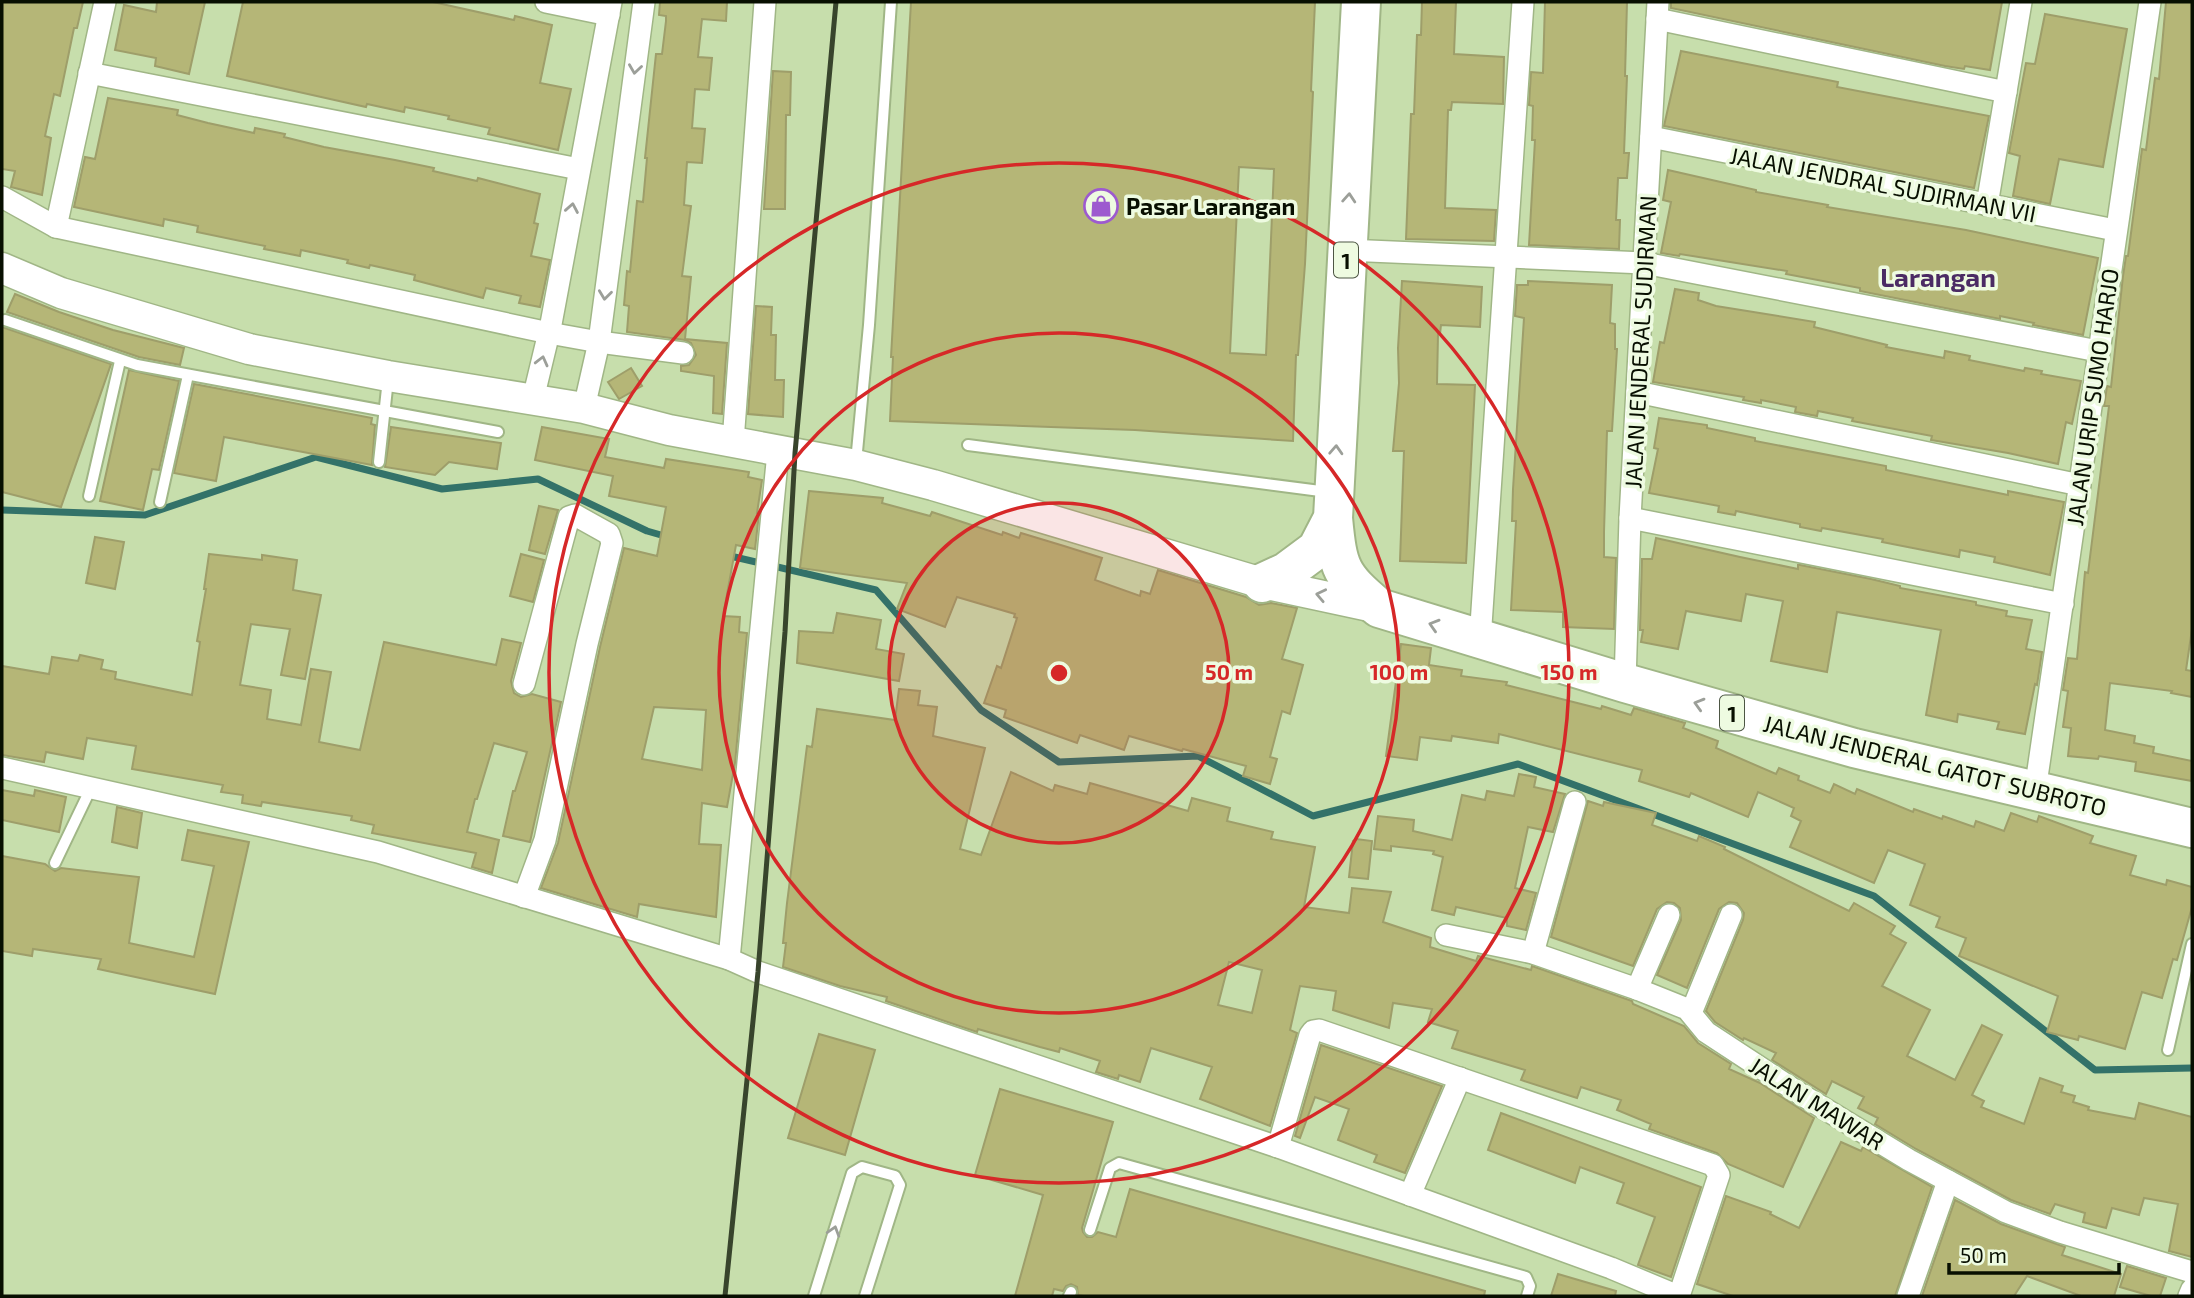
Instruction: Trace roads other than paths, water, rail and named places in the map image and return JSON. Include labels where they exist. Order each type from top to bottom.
[{"type":"highway","name":"1","points":[[1334,505],[1346,250],[1362,2]]},
{"type":"highway","points":[[1262,583],[1286,572],[1317,550],[1334,505]]},
{"type":"highway","name":"JALAN JENDERAL GATOT SUBROTO","points":[[1334,505],[1341,568],[1352,585],[1379,608],[1625,683],[1854,748],[2192,828]]},
{"type":"main road","points":[[2,268],[61,293],[249,349],[388,376],[584,408],[778,452],[856,465],[933,485],[1262,583],[1379,608]]},
{"type":"street","points":[[56,227],[106,2]]},
{"type":"street","points":[[533,399],[549,333],[610,8],[546,2]]},
{"type":"street","points":[[584,408],[599,342],[644,2]]},
{"type":"street","points":[[733,442],[765,2]]},
{"type":"street","points":[[1480,640],[1524,2]]},
{"type":"street","points":[[1987,205],[2021,2]]},
{"type":"street","name":"JALAN URIP SUMO HARJO","points":[[2035,791],[2115,230],[2143,3]]},
{"type":"street","points":[[1657,11],[2006,92]]},
{"type":"street","name":"JALAN JENDERAL SUDIRMAN","points":[[1625,683],[1630,517],[1657,11]]},
{"type":"street","points":[[89,73],[579,169]]},
{"type":"street","points":[[590,111],[628,119]]},
{"type":"street","name":"JALAN JENDRAL SUDIRMAN VII","points":[[1651,137],[2115,230]]},
{"type":"street","points":[[2,197],[56,227],[549,333],[682,353]]},
{"type":"street","points":[[1346,250],[1644,263],[2098,351]]},
{"type":"street","points":[[1637,392],[2080,485]]},
{"type":"street","points":[[729,958],[778,452]]},
{"type":"street","points":[[524,684],[569,517],[575,514],[609,534],[612,543],[545,840],[524,897]]},
{"type":"street","points":[[1630,517],[2063,604]]},
{"type":"street","points":[[2,768],[378,852],[729,958],[758,972],[1278,1147],[1611,1268],[1679,1296],[1718,1175],[1713,1165],[1319,1030],[1310,1035],[1278,1147]]},
{"type":"street","points":[[1532,953],[1574,802]]},
{"type":"street","points":[[1637,989],[1670,915]]},
{"type":"street","points":[[1691,1013],[1731,915]]},
{"type":"street","name":"JALAN MAWAR","points":[[1446,935],[1532,953],[1687,1009],[1706,1032],[1802,1095],[2006,1213],[2192,1272]]},
{"type":"street","points":[[1410,1195],[1460,1078]]},
{"type":"street","points":[[1908,1296],[1948,1181]]},
{"type":"street","points":[[2189,1296],[2192,1289]]},
{"type":"lane","points":[[856,465],[870,312],[891,2]]},
{"type":"lane","points":[[5,320],[120,361],[498,432]]},
{"type":"lane","points":[[89,496],[120,361]]},
{"type":"lane","points":[[160,502],[188,375]]},
{"type":"lane","points":[[379,462],[388,376]]},
{"type":"lane","points":[[968,445],[1334,505]]},
{"type":"lane","points":[[55,863],[90,788]]},
{"type":"lane","points":[[2168,1050],[2192,944]]},
{"type":"lane","points":[[1090,1230],[1110,1168],[1119,1163],[1526,1277],[1530,1286],[1527,1296]]},
{"type":"lane","points":[[814,1296],[852,1173],[862,1167],[895,1176],[900,1185],[865,1296]]},
{"type":"waterway","points":[[2,510],[145,515],[316,457],[442,489],[538,479],[647,531],[668,537]]},
{"type":"waterway","points":[[726,555],[876,590],[981,710],[1059,762],[1198,756],[1313,816],[1518,764],[1874,896],[2095,1070],[2192,1068]]},
{"type":"railway","points":[[725,1296],[758,972],[785,632],[795,453],[836,2]]},
{"type":"place","name":"Pasar Larangan","points":[[1101,206]]},
{"type":"district","name":"Larangan","points":[[1938,276]]}]
